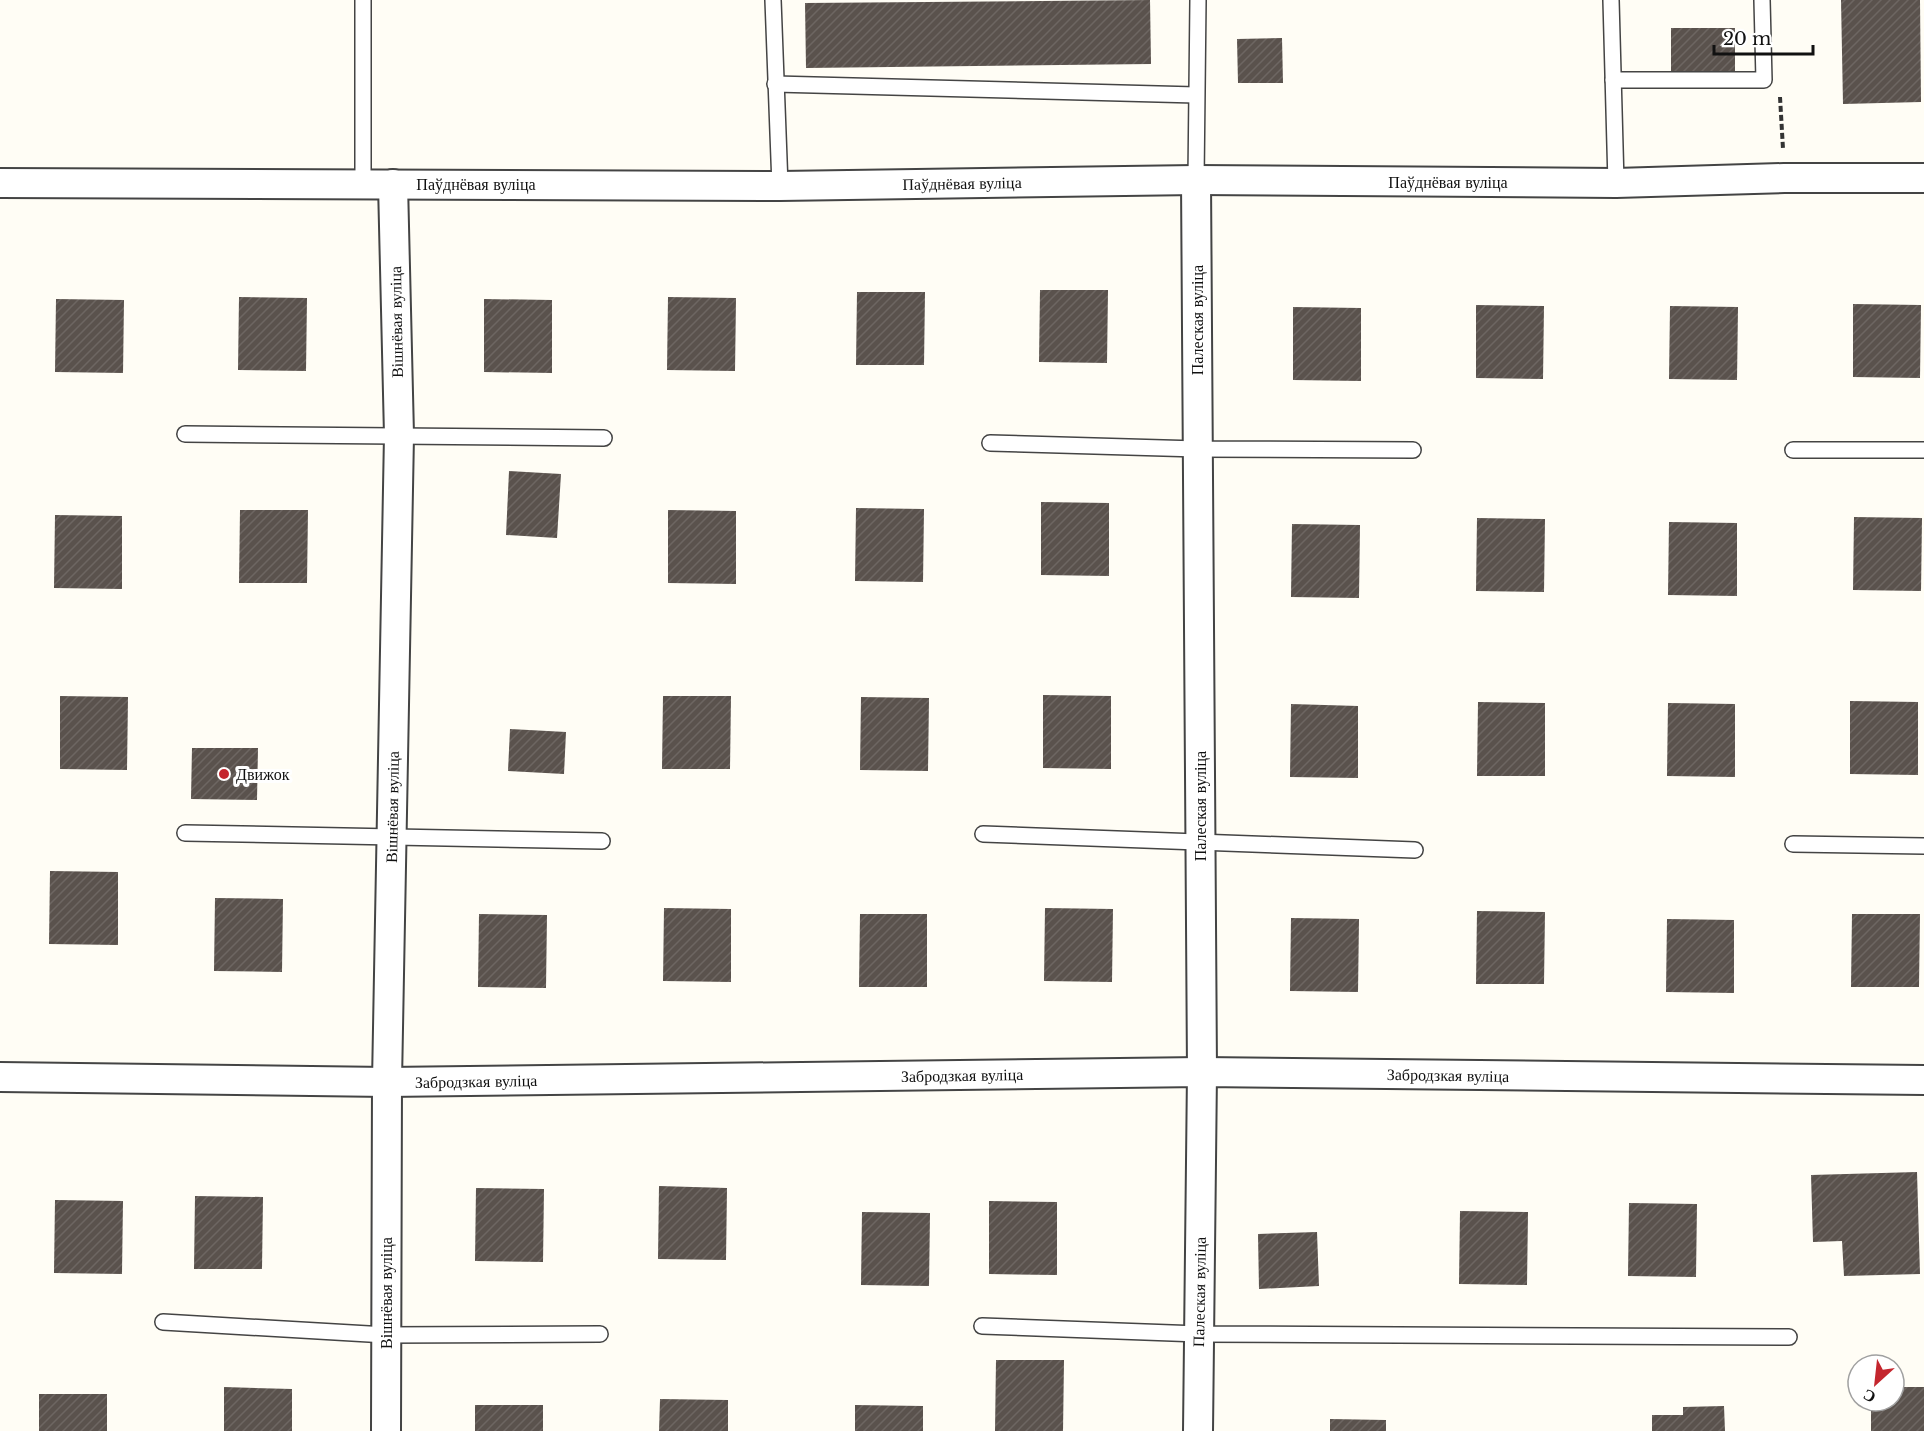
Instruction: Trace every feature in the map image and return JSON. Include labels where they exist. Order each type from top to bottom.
[{"type":"street","name":"Паўднёвая вуліца","points":[[0,183],[780,186],[1196,180],[1616,183],[1784,178],[1924,178]]},
{"type":"street","name":"Палеская вуліца","points":[[1196,180],[1202,1072],[1198,1431]]},
{"type":"street","name":"Вішнёвая вуліца","points":[[386,1431],[387,1082],[399,435],[393,184]]},
{"type":"street","name":"Забродзкая вуліца","points":[[0,1077],[387,1082],[1202,1072],[1924,1080]]},
{"type":"lane","points":[[363,0],[363,184]]},
{"type":"lane","points":[[773,0],[780,186]]},
{"type":"lane","points":[[1196,180],[1198,0]]},
{"type":"lane","points":[[1611,0],[1616,183]]},
{"type":"lane","points":[[1613,80],[1764,80],[1762,0]]},
{"type":"lane","points":[[776,84],[1196,95]]},
{"type":"lane","points":[[185,434],[604,438]]},
{"type":"lane","points":[[990,443],[1198,449],[1413,450]]},
{"type":"lane","points":[[1792,450],[1924,450]]},
{"type":"lane","points":[[184,834],[602,841]]},
{"type":"lane","points":[[983,834],[1415,850]]},
{"type":"lane","points":[[1792,844],[1924,846]]},
{"type":"lane","points":[[163,1322],[386,1335],[600,1334]]},
{"type":"lane","points":[[982,1326],[1199,1334],[1789,1337]]},
{"type":"building","points":[[1150,0],[1151,64],[806,68],[805,3]]},
{"type":"building","points":[[1841,0],[1920,0],[1921,102],[1843,104]]},
{"type":"building","points":[[1671,28],[1735,28],[1735,78],[1671,78]]},
{"type":"building","points":[[1282,38],[1283,83],[1238,83],[1237,39]]},
{"type":"building","points":[[1040,290],[1108,290],[1107,363],[1039,362]]},
{"type":"building","points":[[857,292],[925,292],[924,365],[856,365]]},
{"type":"building","points":[[239,297],[307,298],[306,371],[238,370]]},
{"type":"building","points":[[668,297],[736,298],[735,371],[667,370]]},
{"type":"building","points":[[56,299],[124,300],[123,373],[55,372]]},
{"type":"building","points":[[484,299],[552,300],[552,373],[484,372]]},
{"type":"building","points":[[1853,304],[1921,305],[1920,378],[1853,377]]},
{"type":"building","points":[[1476,305],[1544,306],[1543,379],[1476,378]]},
{"type":"building","points":[[1670,306],[1738,307],[1737,380],[1669,379]]},
{"type":"building","points":[[1293,307],[1361,308],[1361,381],[1293,380]]},
{"type":"building","points":[[509,471],[561,474],[557,538],[506,535]]},
{"type":"building","points":[[1041,502],[1109,503],[1109,576],[1041,575]]},
{"type":"building","points":[[856,508],[924,509],[923,582],[855,581]]},
{"type":"building","points":[[240,510],[308,510],[307,583],[239,583]]},
{"type":"building","points":[[668,510],[736,511],[736,584],[668,583]]},
{"type":"building","points":[[55,515],[122,516],[122,589],[54,588]]},
{"type":"building","points":[[1854,517],[1922,518],[1921,591],[1853,590]]},
{"type":"building","points":[[1477,518],[1545,519],[1544,592],[1476,591]]},
{"type":"building","points":[[1669,522],[1737,523],[1737,596],[1668,595]]},
{"type":"building","points":[[1292,524],[1360,525],[1359,598],[1291,597]]},
{"type":"building","points":[[1043,695],[1111,696],[1111,769],[1043,768]]},
{"type":"building","points":[[60,696],[128,697],[127,770],[60,769]]},
{"type":"building","points":[[663,696],[731,696],[730,769],[662,769]]},
{"type":"building","points":[[861,697],[929,698],[928,771],[860,770]]},
{"type":"building","points":[[1850,701],[1918,702],[1918,775],[1850,774]]},
{"type":"building","points":[[1478,702],[1545,703],[1545,776],[1477,776]]},
{"type":"building","points":[[1668,703],[1735,704],[1735,777],[1667,776]]},
{"type":"building","points":[[1291,704],[1358,706],[1358,778],[1290,777]]},
{"type":"building","points":[[510,729],[566,732],[564,774],[508,771]]},
{"type":"building","name":"Движок","points":[[192,748],[258,748],[257,800],[191,799]]},
{"type":"building","points":[[50,871],[118,872],[118,945],[49,944]]},
{"type":"building","points":[[215,898],[283,899],[282,972],[214,971]]},
{"type":"building","points":[[664,908],[731,909],[731,982],[663,981]]},
{"type":"building","points":[[1045,908],[1113,909],[1112,982],[1044,981]]},
{"type":"building","points":[[1477,911],[1545,912],[1544,984],[1476,984]]},
{"type":"building","points":[[479,914],[547,915],[546,988],[478,987]]},
{"type":"building","points":[[860,914],[927,914],[927,987],[859,987]]},
{"type":"building","points":[[1852,914],[1920,914],[1919,987],[1851,987]]},
{"type":"building","points":[[1291,918],[1359,919],[1358,992],[1290,991]]},
{"type":"building","points":[[1667,919],[1734,920],[1734,993],[1666,992]]},
{"type":"building","points":[[1917,1172],[1920,1274],[1844,1276],[1842,1241],[1813,1242],[1811,1175]]},
{"type":"building","points":[[659,1186],[727,1188],[726,1260],[658,1259]]},
{"type":"building","points":[[476,1188],[544,1189],[543,1262],[475,1261]]},
{"type":"building","points":[[195,1196],[263,1197],[262,1269],[194,1269]]},
{"type":"building","points":[[55,1200],[123,1201],[122,1274],[54,1273]]},
{"type":"building","points":[[989,1201],[1057,1202],[1057,1275],[989,1274]]},
{"type":"building","points":[[1629,1203],[1697,1204],[1696,1277],[1628,1276]]},
{"type":"building","points":[[1460,1211],[1528,1212],[1527,1285],[1459,1284]]},
{"type":"building","points":[[862,1212],[930,1213],[929,1286],[861,1285]]},
{"type":"building","points":[[1317,1232],[1319,1286],[1259,1289],[1258,1234]]},
{"type":"building","points":[[996,1360],[1064,1360],[1063,1431],[995,1431]]},
{"type":"building","points":[[224,1387],[292,1389],[292,1431],[224,1431]]},
{"type":"building","points":[[1906,1387],[1924,1387],[1924,1431],[1871,1431],[1871,1413],[1906,1413]]},
{"type":"building","points":[[39,1394],[107,1394],[107,1431],[39,1431]]},
{"type":"building","points":[[660,1399],[728,1400],[728,1431],[659,1431]]},
{"type":"building","points":[[475,1405],[543,1405],[543,1431],[475,1431]]},
{"type":"building","points":[[855,1405],[923,1406],[923,1431],[855,1431]]},
{"type":"building","points":[[1724,1406],[1725,1431],[1652,1431],[1652,1415],[1683,1415],[1683,1407]]},
{"type":"building","points":[[1330,1419],[1386,1420],[1386,1431],[1330,1431]]},
{"type":"place","name":"Движок","points":[[224,774]]}]
